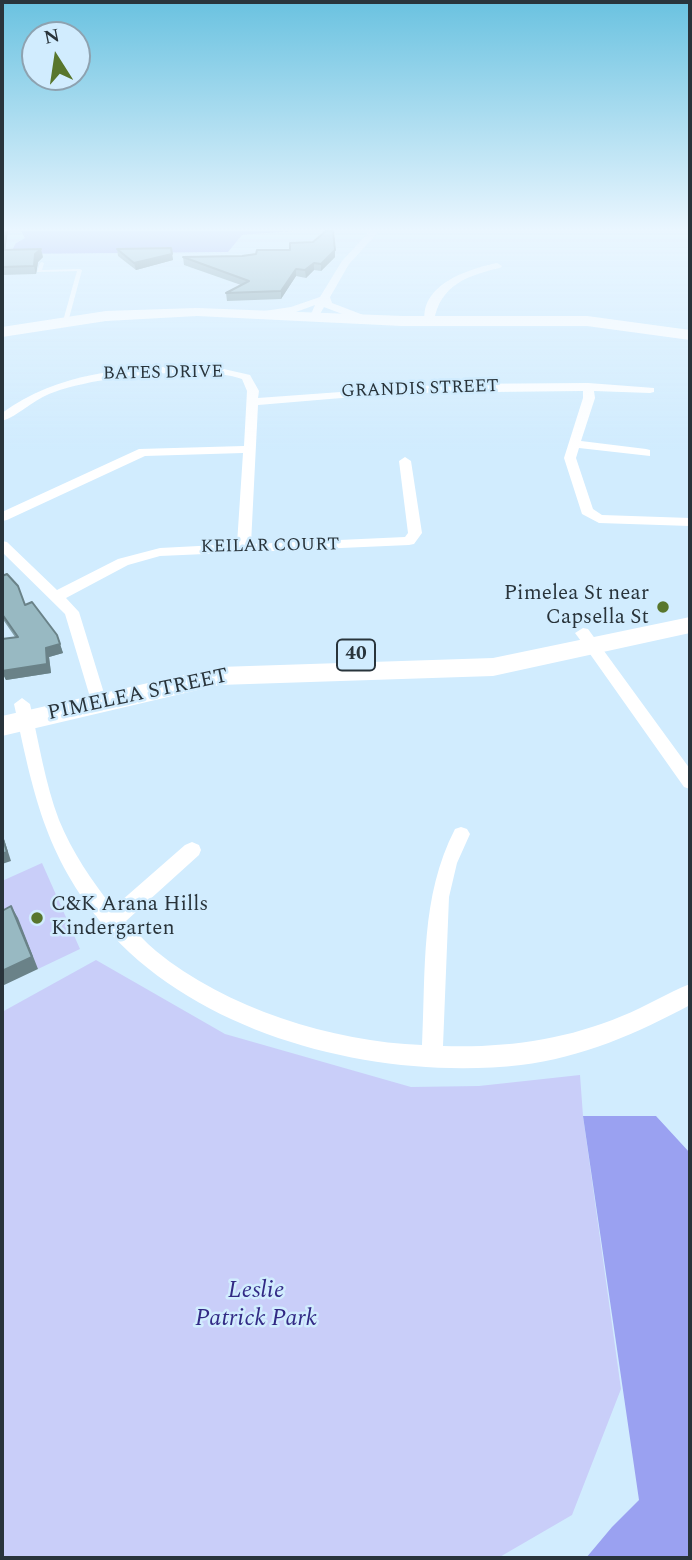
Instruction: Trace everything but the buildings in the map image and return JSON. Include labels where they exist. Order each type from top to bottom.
[{"type":"main road","name":"PIMELEA STREET","points":[[13,715],[97,695],[219,676],[472,668],[515,664],[690,608]]},
{"type":"main road","name":"PIMELEA STREET","points":[[588,640],[690,625]]},
{"type":"street","points":[[251,315],[293,310],[307,304]]},
{"type":"street","points":[[313,317],[320,304]]},
{"type":"street","points":[[327,304],[368,320]]},
{"type":"street","points":[[429,321],[432,304]]},
{"type":"street","points":[[2,332],[66,321],[156,313],[368,320],[587,321],[690,335]]},
{"type":"street","name":"BATES DRIVE","points":[[2,418],[28,398],[55,386],[118,372],[230,372],[250,380],[253,402]]},
{"type":"street","points":[[588,386],[589,398],[570,458],[592,516],[690,522]]},
{"type":"street","name":"GRANDIS STREET","points":[[253,402],[379,389],[588,386],[650,390]]},
{"type":"street","points":[[244,547],[253,402]]},
{"type":"street","points":[[574,444],[646,453]]},
{"type":"street","points":[[2,517],[141,447],[250,449]]},
{"type":"street","name":"KEILAR COURT","points":[[57,596],[108,569],[144,555],[186,549],[393,544],[411,540],[415,533],[405,461]]},
{"type":"street","points":[[2,545],[8,561],[57,596],[74,616],[97,695]]},
{"type":"street","points":[[588,640],[688,772]]},
{"type":"street","points":[[13,715],[50,818],[112,921],[174,975],[214,1000],[276,1028],[348,1045],[432,1057],[522,1054],[595,1037],[690,993]]},
{"type":"street","points":[[432,1057],[439,897],[447,863],[461,834]]},
{"type":"street","points":[[112,921],[192,850]]},
{"type":"lane","points":[[66,321],[71,304]]},
{"type":"green space","points":[[42,863],[80,949],[38,969],[2,926],[2,881]]},
{"type":"green space","name":"Leslie Patrick Park","points":[[96,960],[225,1034],[411,1087],[479,1086],[580,1075],[583,1116],[621,1389],[572,1515],[498,1558],[2,1558],[2,1012]]},
{"type":"shaded area","points":[[583,1116],[656,1116],[690,1153],[690,1558],[586,1558],[639,1500]]},
{"type":"place","name":"Pimelea St near Capsella St","points":[[663,607]]},
{"type":"place","name":"C&K Arana Hills Kindergarten","points":[[37,918]]}]
